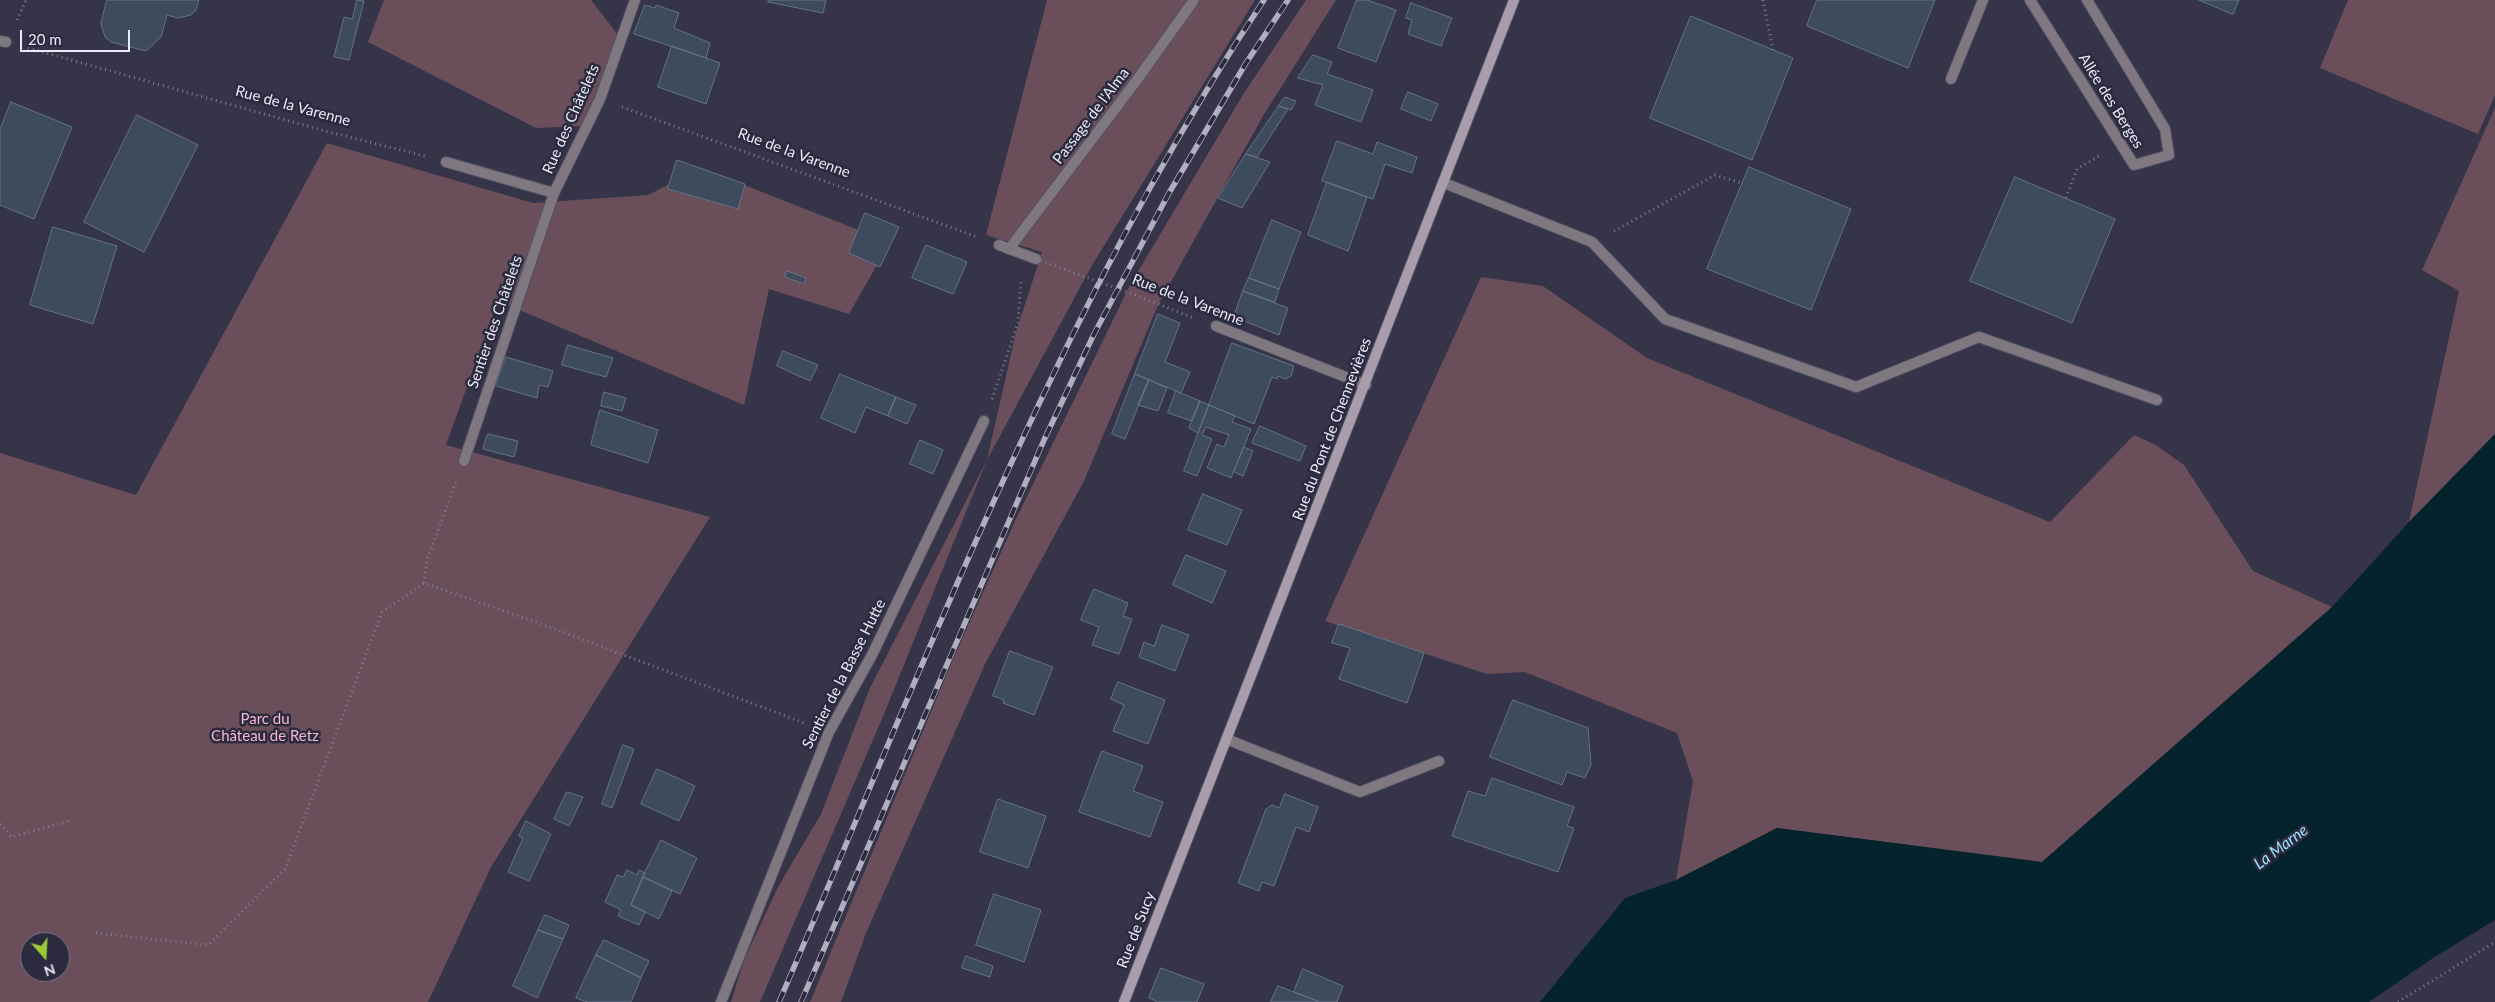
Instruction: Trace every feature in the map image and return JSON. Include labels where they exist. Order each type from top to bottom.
[{"type":"main road","name":"Rue du Pont de Chennevières","points":[[1176,868],[1366,385],[1514,0]]},
{"type":"main road","name":"Rue de Sucy","points":[[1124,1002],[1176,868]]},
{"type":"street","name":"Rue des Châtelets","points":[[554,193],[600,99],[635,0]]},
{"type":"street","name":"Passage de l'Alma","points":[[1031,260],[1004,247],[1134,84],[1194,0]]},
{"type":"street","points":[[1951,79],[1983,0]]},
{"type":"street","name":"Allée des Berges","points":[[2030,0],[2134,164],[2169,155],[2165,128],[2087,0]]},
{"type":"street","points":[[446,162],[554,193]]},
{"type":"street","points":[[1444,183],[1592,242],[1665,320],[1856,387],[1979,337],[2157,400]]},
{"type":"street","name":"Sentier des Châtelets","points":[[464,461],[554,193]]},
{"type":"street","name":"Rue de la Varenne","points":[[1216,326],[1366,385]]},
{"type":"street","name":"Sentier de la Basse Hutte","points":[[721,1002],[829,732],[872,655],[984,421]]},
{"type":"street","points":[[1226,739],[1360,792],[1439,761]]},
{"type":"path","points":[[1763,0],[1773,50]]},
{"type":"path","name":"Rue de la Varenne","points":[[26,48],[320,130],[446,162]]},
{"type":"path","name":"Rue de la Varenne","points":[[614,104],[963,231]]},
{"type":"path","points":[[2066,198],[2077,169],[2120,143]]},
{"type":"path","points":[[1592,242],[1715,175],[1742,183]]},
{"type":"path","name":"Rue de la Varenne","points":[[1031,260],[1135,295],[1216,326]]},
{"type":"path","points":[[984,421],[1018,323],[1021,280]]},
{"type":"path","points":[[96,933],[208,945],[285,869],[382,612],[424,583],[427,560],[464,461]]},
{"type":"path","points":[[424,583],[544,625],[829,732]]},
{"type":"path","points":[[0,824],[12,837],[72,820]]},
{"type":"path","points":[[2398,1002],[2495,942]]},
{"type":"green space","points":[[384,0],[591,0],[618,35],[585,126],[536,128],[368,42]]},
{"type":"green space","points":[[1047,0],[1255,0],[1091,267],[987,460],[1016,332],[1042,252],[986,235]]},
{"type":"green space","points":[[1306,0],[1336,0],[1263,116],[1158,305],[1084,481],[985,664],[866,933],[841,1002],[810,1002],[953,659],[1016,519],[1130,285],[1244,93]]},
{"type":"green space","points":[[2348,0],[2495,0],[2495,95],[2478,134],[2320,68]]},
{"type":"green space","points":[[2495,108],[2495,434],[2409,522],[2459,291],[2422,270]]},
{"type":"green space","name":"Parc du Château de Retz","points":[[327,143],[533,203],[648,195],[701,168],[861,231],[885,251],[849,314],[769,289],[744,405],[498,301],[446,445],[710,517],[491,867],[428,1002],[0,1002],[0,453],[136,495]]},
{"type":"green space","points":[[1481,277],[1543,286],[1647,358],[2050,522],[2134,435],[2156,445],[2184,465],[2253,571],[2332,607],[2042,862],[1777,828],[1676,880],[1693,781],[1677,733],[1525,672],[1487,674],[1325,621]]},
{"type":"green space","points":[[987,460],[884,714],[760,1002],[731,1002],[744,960],[778,887],[821,814],[870,688]]},
{"type":"water","name":"La Marne","points":[[2495,434],[2495,920],[2433,958],[2369,1002],[1540,1002],[1625,898],[1676,880],[1777,828],[2042,862],[2332,607],[2409,522]]},
{"type":"building","points":[[107,0],[199,0],[196,10],[191,15],[178,18],[167,15],[161,37],[146,51],[111,42],[105,37],[101,24]]},
{"type":"building","points":[[357,0],[364,1],[349,60],[334,57],[344,17],[352,19]]},
{"type":"building","points":[[769,0],[826,0],[823,13],[768,2]]},
{"type":"building","points":[[1357,0],[1367,0],[1396,10],[1376,62],[1338,48]]},
{"type":"building","points":[[1817,0],[1935,0],[1908,68],[1807,26]]},
{"type":"building","points":[[2199,0],[2239,0],[2233,14]]},
{"type":"building","points":[[1411,3],[1452,18],[1441,46],[1408,34],[1412,20],[1406,18]]},
{"type":"building","points":[[645,5],[655,8],[656,5],[679,13],[674,28],[710,43],[706,58],[634,34]]},
{"type":"building","points":[[1691,16],[1793,58],[1752,160],[1650,118]]},
{"type":"building","points":[[672,46],[720,63],[706,104],[658,87]]},
{"type":"building","points":[[1313,55],[1332,62],[1327,74],[1373,90],[1361,122],[1315,105],[1323,85],[1298,78]]},
{"type":"building","points":[[1408,92],[1438,104],[1431,121],[1401,109]]},
{"type":"building","points":[[1285,97],[1296,101],[1291,110],[1279,106]]},
{"type":"building","points":[[11,102],[72,127],[34,219],[0,205],[0,130]]},
{"type":"building","points":[[1279,106],[1288,109],[1257,157],[1246,154]]},
{"type":"building","points":[[137,115],[198,145],[144,252],[84,222]]},
{"type":"building","points":[[1337,141],[1373,154],[1377,142],[1417,157],[1412,173],[1385,164],[1373,199],[1322,181]]},
{"type":"building","points":[[1246,154],[1270,162],[1242,208],[1218,198]]},
{"type":"building","points":[[677,160],[745,184],[738,209],[668,189]]},
{"type":"building","points":[[1749,167],[1851,209],[1811,310],[1707,269]]},
{"type":"building","points":[[2015,177],[2115,219],[2072,323],[1970,281]]},
{"type":"building","points":[[1327,182],[1367,197],[1348,251],[1308,235]]},
{"type":"building","points":[[865,213],[899,227],[880,267],[849,253]]},
{"type":"building","points":[[1272,220],[1301,232],[1279,289],[1249,278]]},
{"type":"building","points":[[53,227],[117,246],[93,324],[30,305]]},
{"type":"building","points":[[926,245],[967,262],[953,294],[912,278]]},
{"type":"building","points":[[787,271],[806,278],[804,284],[785,277]]},
{"type":"building","points":[[1249,278],[1279,289],[1275,302],[1243,291]]},
{"type":"building","points":[[1243,291],[1288,308],[1279,335],[1234,317]]},
{"type":"building","points":[[1158,314],[1180,323],[1165,362],[1190,372],[1181,393],[1135,374]]},
{"type":"building","points":[[1232,343],[1294,366],[1291,376],[1286,379],[1278,376],[1277,379],[1272,377],[1254,424],[1209,405]]},
{"type":"building","points":[[568,345],[613,358],[606,377],[562,365]]},
{"type":"building","points":[[783,351],[818,365],[810,381],[777,366]]},
{"type":"building","points":[[506,357],[553,371],[548,387],[539,385],[537,398],[496,386]]},
{"type":"building","points":[[840,374],[896,397],[888,416],[866,407],[855,433],[821,418]]},
{"type":"building","points":[[1135,374],[1149,380],[1125,439],[1112,434]]},
{"type":"building","points":[[1149,380],[1167,388],[1158,411],[1138,405]]},
{"type":"building","points":[[1176,391],[1200,401],[1192,421],[1168,413]]},
{"type":"building","points":[[604,392],[626,398],[622,411],[601,406]]},
{"type":"building","points":[[896,397],[916,405],[907,424],[888,416]]},
{"type":"building","points":[[1200,401],[1209,405],[1198,433],[1189,428]]},
{"type":"building","points":[[1209,405],[1235,416],[1232,422],[1251,429],[1231,478],[1207,468],[1217,444],[1224,447],[1229,435],[1206,427],[1202,435],[1212,439],[1197,476],[1184,471]]},
{"type":"building","points":[[600,410],[658,430],[648,463],[591,445]]},
{"type":"building","points":[[1260,426],[1306,446],[1300,461],[1252,443]]},
{"type":"building","points":[[488,434],[518,441],[514,457],[483,449]]},
{"type":"building","points":[[920,440],[943,450],[933,474],[910,464]]},
{"type":"building","points":[[1244,447],[1253,451],[1243,476],[1234,472]]},
{"type":"building","points":[[1203,494],[1242,510],[1227,545],[1188,530]]},
{"type":"building","points":[[1186,555],[1226,571],[1212,603],[1173,585]]},
{"type":"building","points":[[1094,589],[1128,603],[1123,616],[1132,619],[1119,654],[1092,645],[1099,627],[1081,620]]},
{"type":"building","points":[[1339,624],[1424,653],[1407,703],[1339,679],[1350,648],[1332,643]]},
{"type":"building","points":[[1162,625],[1189,635],[1175,671],[1139,657],[1144,642],[1154,646]]},
{"type":"building","points":[[1010,651],[1053,667],[1034,715],[1003,703],[1004,700],[993,696]]},
{"type":"building","points":[[1118,682],[1165,700],[1148,744],[1113,731],[1124,705],[1111,699]]},
{"type":"building","points":[[1513,700],[1588,728],[1591,765],[1585,778],[1567,772],[1562,785],[1490,757]]},
{"type":"building","points":[[623,745],[634,749],[612,808],[602,804]]},
{"type":"building","points":[[1102,751],[1143,766],[1133,791],[1163,802],[1150,837],[1079,812]]},
{"type":"building","points":[[657,769],[695,786],[679,821],[641,804]]},
{"type":"building","points":[[1492,778],[1574,807],[1567,826],[1574,828],[1558,872],[1452,836],[1468,791],[1485,796]]},
{"type":"building","points":[[567,792],[583,797],[569,826],[554,819]]},
{"type":"building","points":[[1285,794],[1318,807],[1309,832],[1296,827],[1274,886],[1262,882],[1259,891],[1238,883],[1266,809],[1272,805],[1279,808]]},
{"type":"building","points":[[998,799],[1046,816],[1028,868],[980,852]]},
{"type":"building","points":[[526,821],[551,834],[529,881],[508,872],[523,838],[519,836]]},
{"type":"building","points":[[661,840],[697,858],[680,894],[643,877]]},
{"type":"building","points":[[627,870],[637,875],[639,870],[645,873],[631,905],[645,912],[639,925],[618,916],[621,910],[605,902],[617,875],[623,877]]},
{"type":"building","points":[[643,877],[672,891],[659,919],[631,905]]},
{"type":"building","points":[[994,894],[1041,910],[1024,962],[976,945]]},
{"type":"building","points":[[545,915],[569,925],[563,939],[538,930]]},
{"type":"building","points":[[538,930],[563,939],[537,998],[513,986]]},
{"type":"building","points":[[604,940],[649,961],[641,978],[596,955]]},
{"type":"building","points":[[596,955],[641,978],[631,1002],[587,1002],[576,998]]},
{"type":"building","points":[[966,956],[993,966],[990,977],[962,968]]},
{"type":"building","points":[[1161,968],[1204,984],[1197,1002],[1158,1002],[1149,998]]},
{"type":"building","points":[[1303,969],[1343,986],[1337,1002],[1320,1002],[1294,992]]},
{"type":"building","points":[[1278,986],[1320,1002],[1271,1002]]},
{"type":"railway","points":[[779,1002],[942,617],[1058,364],[1122,240],[1190,118],[1264,0]]},
{"type":"railway","points":[[801,1002],[1044,440],[1094,334],[1169,193],[1246,63],[1288,0]]}]
